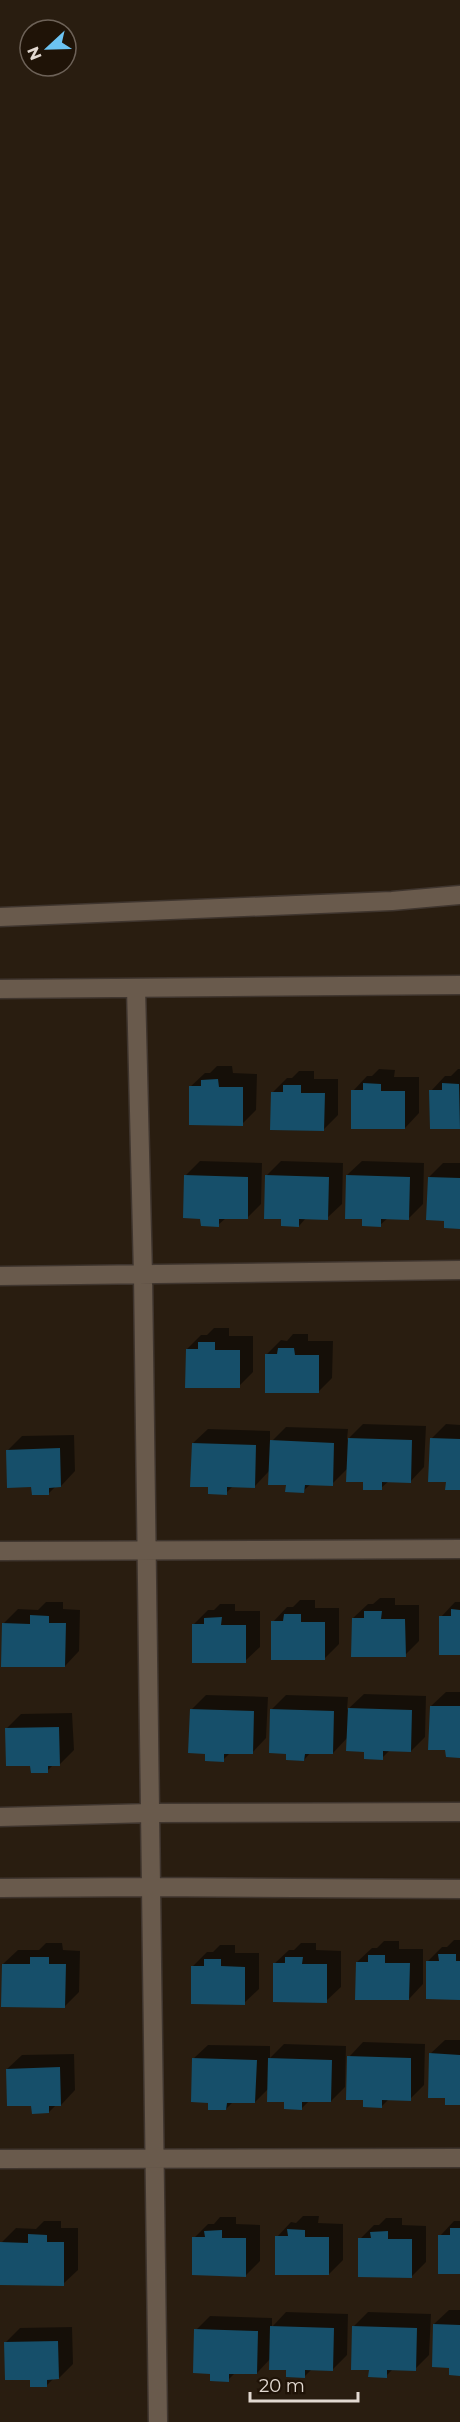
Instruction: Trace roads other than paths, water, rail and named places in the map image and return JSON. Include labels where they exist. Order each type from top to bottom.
[{"type":"street","points":[[0,917],[392,901],[460,895]]},
{"type":"street","points":[[0,989],[460,985]]},
{"type":"street","points":[[136,988],[143,1275],[158,2422]]},
{"type":"street","points":[[0,1276],[460,1270]]},
{"type":"street","points":[[0,1551],[460,1549]]},
{"type":"street","points":[[0,1817],[150,1813],[460,1812]]},
{"type":"street","points":[[0,1888],[460,1889]]},
{"type":"street","points":[[0,2159],[460,2158]]}]
